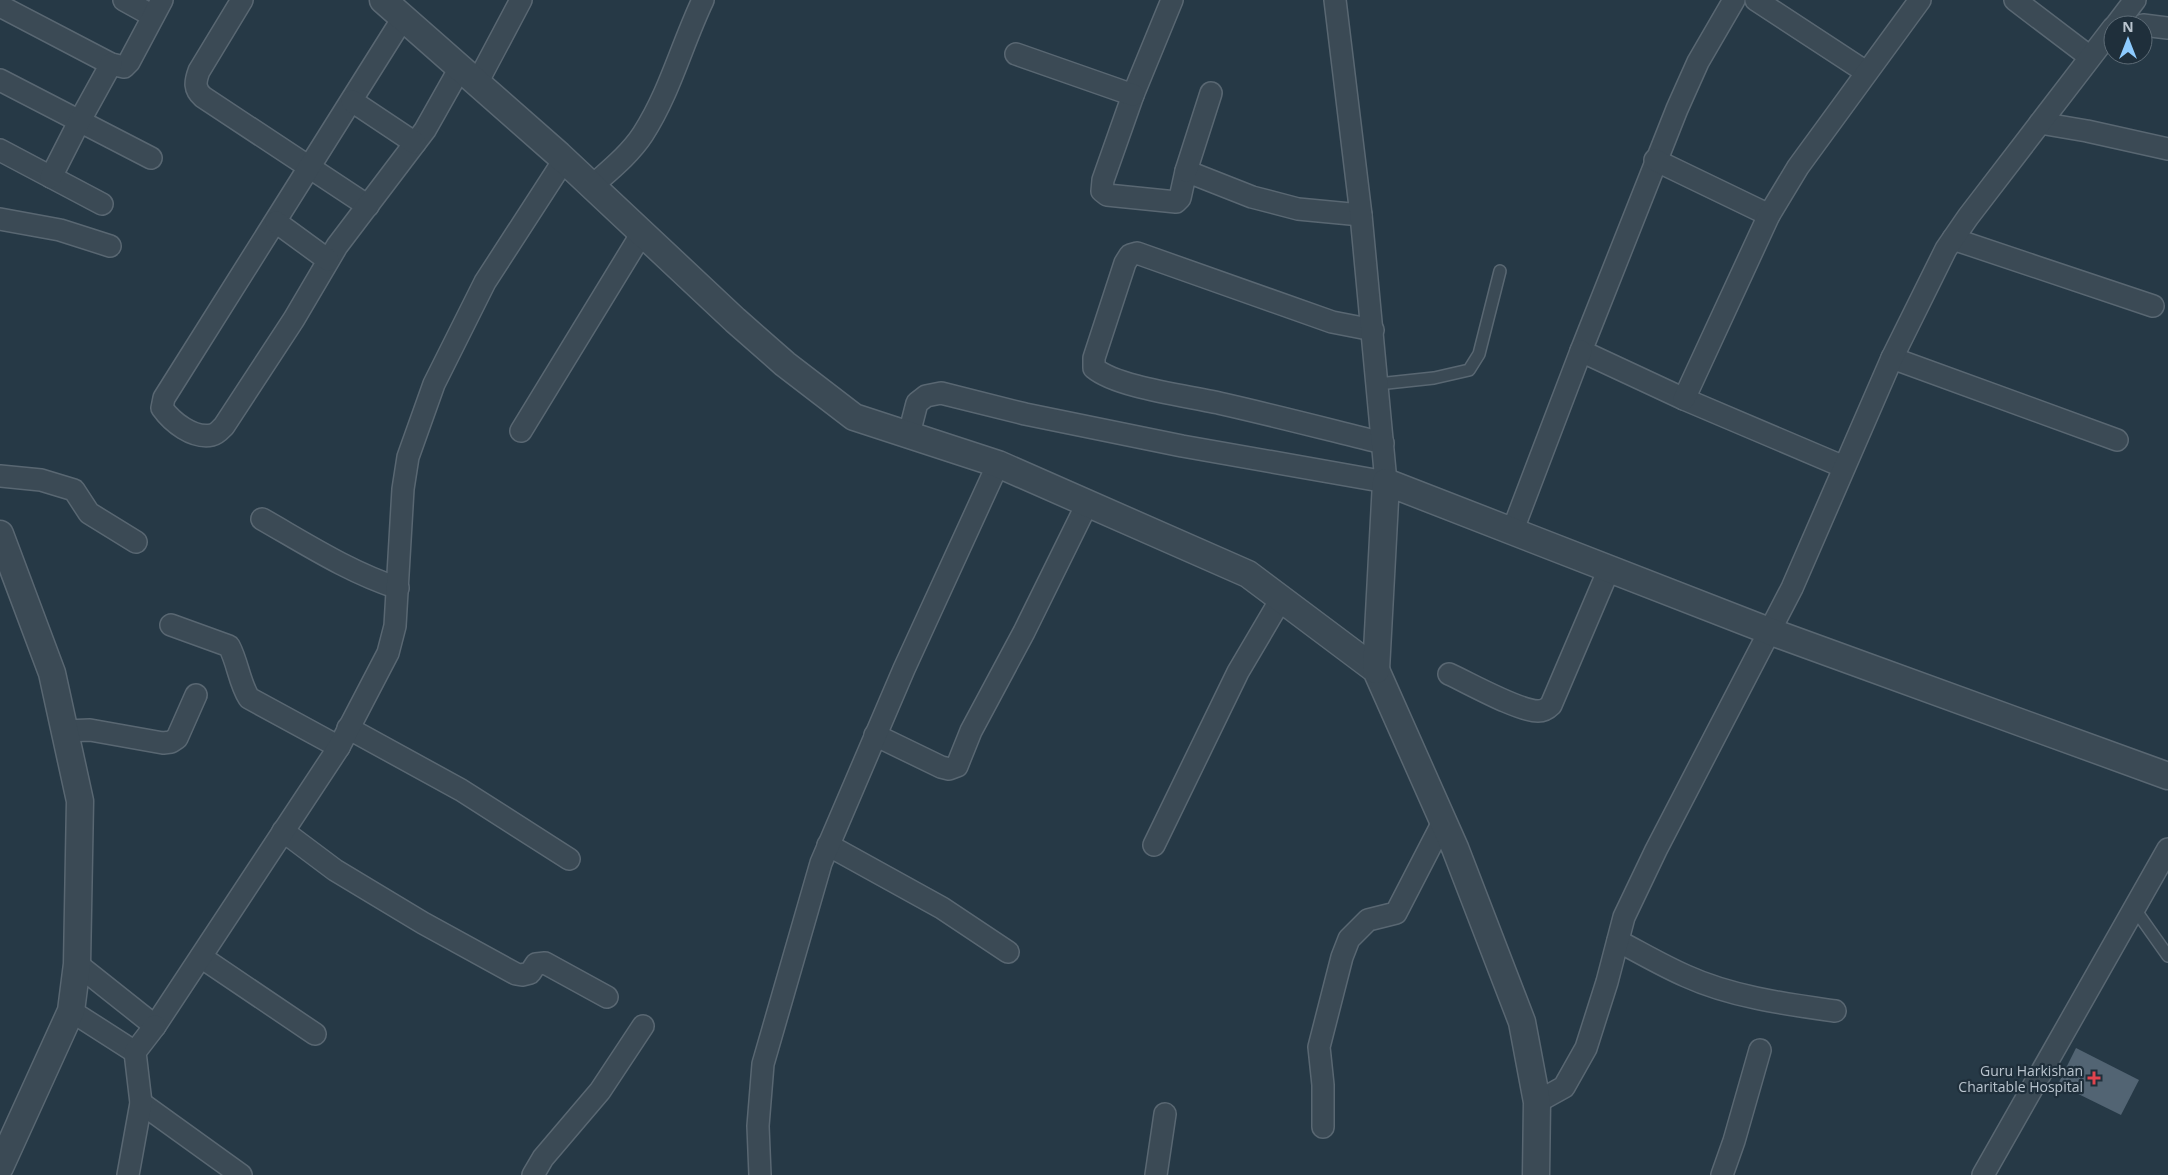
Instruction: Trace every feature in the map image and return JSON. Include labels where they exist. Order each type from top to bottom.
[{"type":"street","points":[[0,6],[111,64],[124,67],[129,62],[157,8],[124,0]]},
{"type":"street","points":[[242,0],[199,71],[195,81],[196,91],[203,98],[368,206]]},
{"type":"street","points":[[383,0],[564,160],[606,173],[642,233],[785,364],[854,417],[913,418],[998,464],[1248,574],[1376,670]]},
{"type":"street","points":[[403,18],[310,169],[164,398],[162,408],[170,419],[185,429],[202,436],[214,435],[224,426],[294,319],[328,260],[468,75],[521,0]]},
{"type":"street","points":[[606,173],[642,134],[669,86],[702,0]]},
{"type":"street","points":[[1172,0],[1133,96],[1103,180],[1102,191],[1107,195],[1176,202],[1180,198],[1186,171],[1211,92]]},
{"type":"street","points":[[1335,0],[1361,215],[1386,482],[1376,670],[1443,822],[1522,1022],[1538,1102],[1536,1175]]},
{"type":"street","points":[[1512,532],[1655,160],[1698,62],[1734,0]]},
{"type":"street","points":[[1756,0],[1866,72]]},
{"type":"street","points":[[1684,399],[1769,215],[1798,167],[1920,0]]},
{"type":"street","points":[[2015,0],[2090,57]]},
{"type":"street","points":[[2123,15],[2135,0]]},
{"type":"street","points":[[2153,26],[2168,28]]},
{"type":"street","points":[[1538,1102],[1564,1087],[1586,1048],[1624,917],[1656,850],[1792,588],[1892,358],[1953,239],[2103,40]]},
{"type":"street","points":[[1016,54],[1133,96]]},
{"type":"street","points":[[51,178],[111,64]]},
{"type":"street","points":[[0,80],[151,158]]},
{"type":"street","points":[[352,101],[415,143]]},
{"type":"street","points":[[2040,123],[2087,131],[2168,149]]},
{"type":"street","points":[[0,150],[102,204]]},
{"type":"street","points":[[128,1175],[141,1103],[136,1052],[339,747],[388,653],[395,626],[403,489],[407,465],[434,384],[485,282],[564,160]]},
{"type":"street","points":[[1655,160],[1769,215]]},
{"type":"street","points":[[1186,171],[1252,197],[1289,207],[1361,215]]},
{"type":"street","points":[[0,219],[60,230],[110,246]]},
{"type":"street","points":[[276,222],[328,260]]},
{"type":"street","points":[[521,431],[642,233]]},
{"type":"street","points":[[1953,239],[2153,306]]},
{"type":"street","points":[[1373,330],[1332,322],[1138,253],[1130,255],[1125,263],[1094,358],[1094,368],[1111,378],[1175,395],[1220,403],[1383,443]]},
{"type":"street","points":[[1581,351],[1684,399],[1844,467]]},
{"type":"street","points":[[1892,358],[2117,440]]},
{"type":"street","points":[[913,418],[926,396],[941,393],[1025,414],[1182,446],[1386,482],[1769,631],[2168,776]]},
{"type":"street","points":[[760,1175],[758,1126],[763,1064],[821,863],[875,735],[998,464]]},
{"type":"street","points":[[0,476],[41,480],[74,490],[89,513],[136,542]]},
{"type":"street","points":[[875,735],[941,767],[949,769],[957,766],[972,731],[1024,632],[1088,502]]},
{"type":"street","points":[[262,519],[342,565],[377,581],[398,588]]},
{"type":"street","points":[[0,534],[52,673],[80,801],[77,964],[71,1011],[0,1167]]},
{"type":"street","points":[[1448,674],[1515,705],[1536,711],[1545,710],[1551,705],[1609,569]]},
{"type":"street","points":[[1154,845],[1238,672],[1281,599]]},
{"type":"street","points":[[171,625],[229,646],[243,689],[249,698],[339,747]]},
{"type":"street","points":[[65,731],[90,730],[163,743],[171,742],[176,738],[196,695]]},
{"type":"street","points":[[348,728],[461,790],[569,859]]},
{"type":"street","points":[[1323,1127],[1323,1085],[1319,1047],[1342,956],[1349,939],[1368,920],[1396,913],[1443,822]]},
{"type":"street","points":[[283,831],[335,870],[423,923],[516,974],[530,973],[536,964],[544,963],[607,997]]},
{"type":"street","points":[[828,845],[942,908],[1008,952]]},
{"type":"street","points":[[1983,1175],[2168,849]]},
{"type":"street","points":[[1618,941],[1687,977],[1717,987],[1791,1005],[1835,1010]]},
{"type":"street","points":[[201,957],[315,1034]]},
{"type":"street","points":[[77,964],[155,1026]]},
{"type":"street","points":[[71,1011],[136,1052]]},
{"type":"street","points":[[533,1175],[543,1158],[600,1091],[643,1026]]},
{"type":"street","points":[[1722,1175],[1734,1141],[1760,1050]]},
{"type":"street","points":[[141,1103],[240,1175]]},
{"type":"street","points":[[1156,1175],[1165,1114]]},
{"type":"lane","points":[[1378,384],[1434,378],[1469,370],[1479,354],[1500,271]]},
{"type":"lane","points":[[2134,908],[2168,956]]},
{"type":"building","points":[[2076,1048],[2139,1080],[2121,1115],[2058,1084]]},
{"type":"place","name":"Guru Harkishan Charitable Hospital","points":[[2094,1078]]}]
